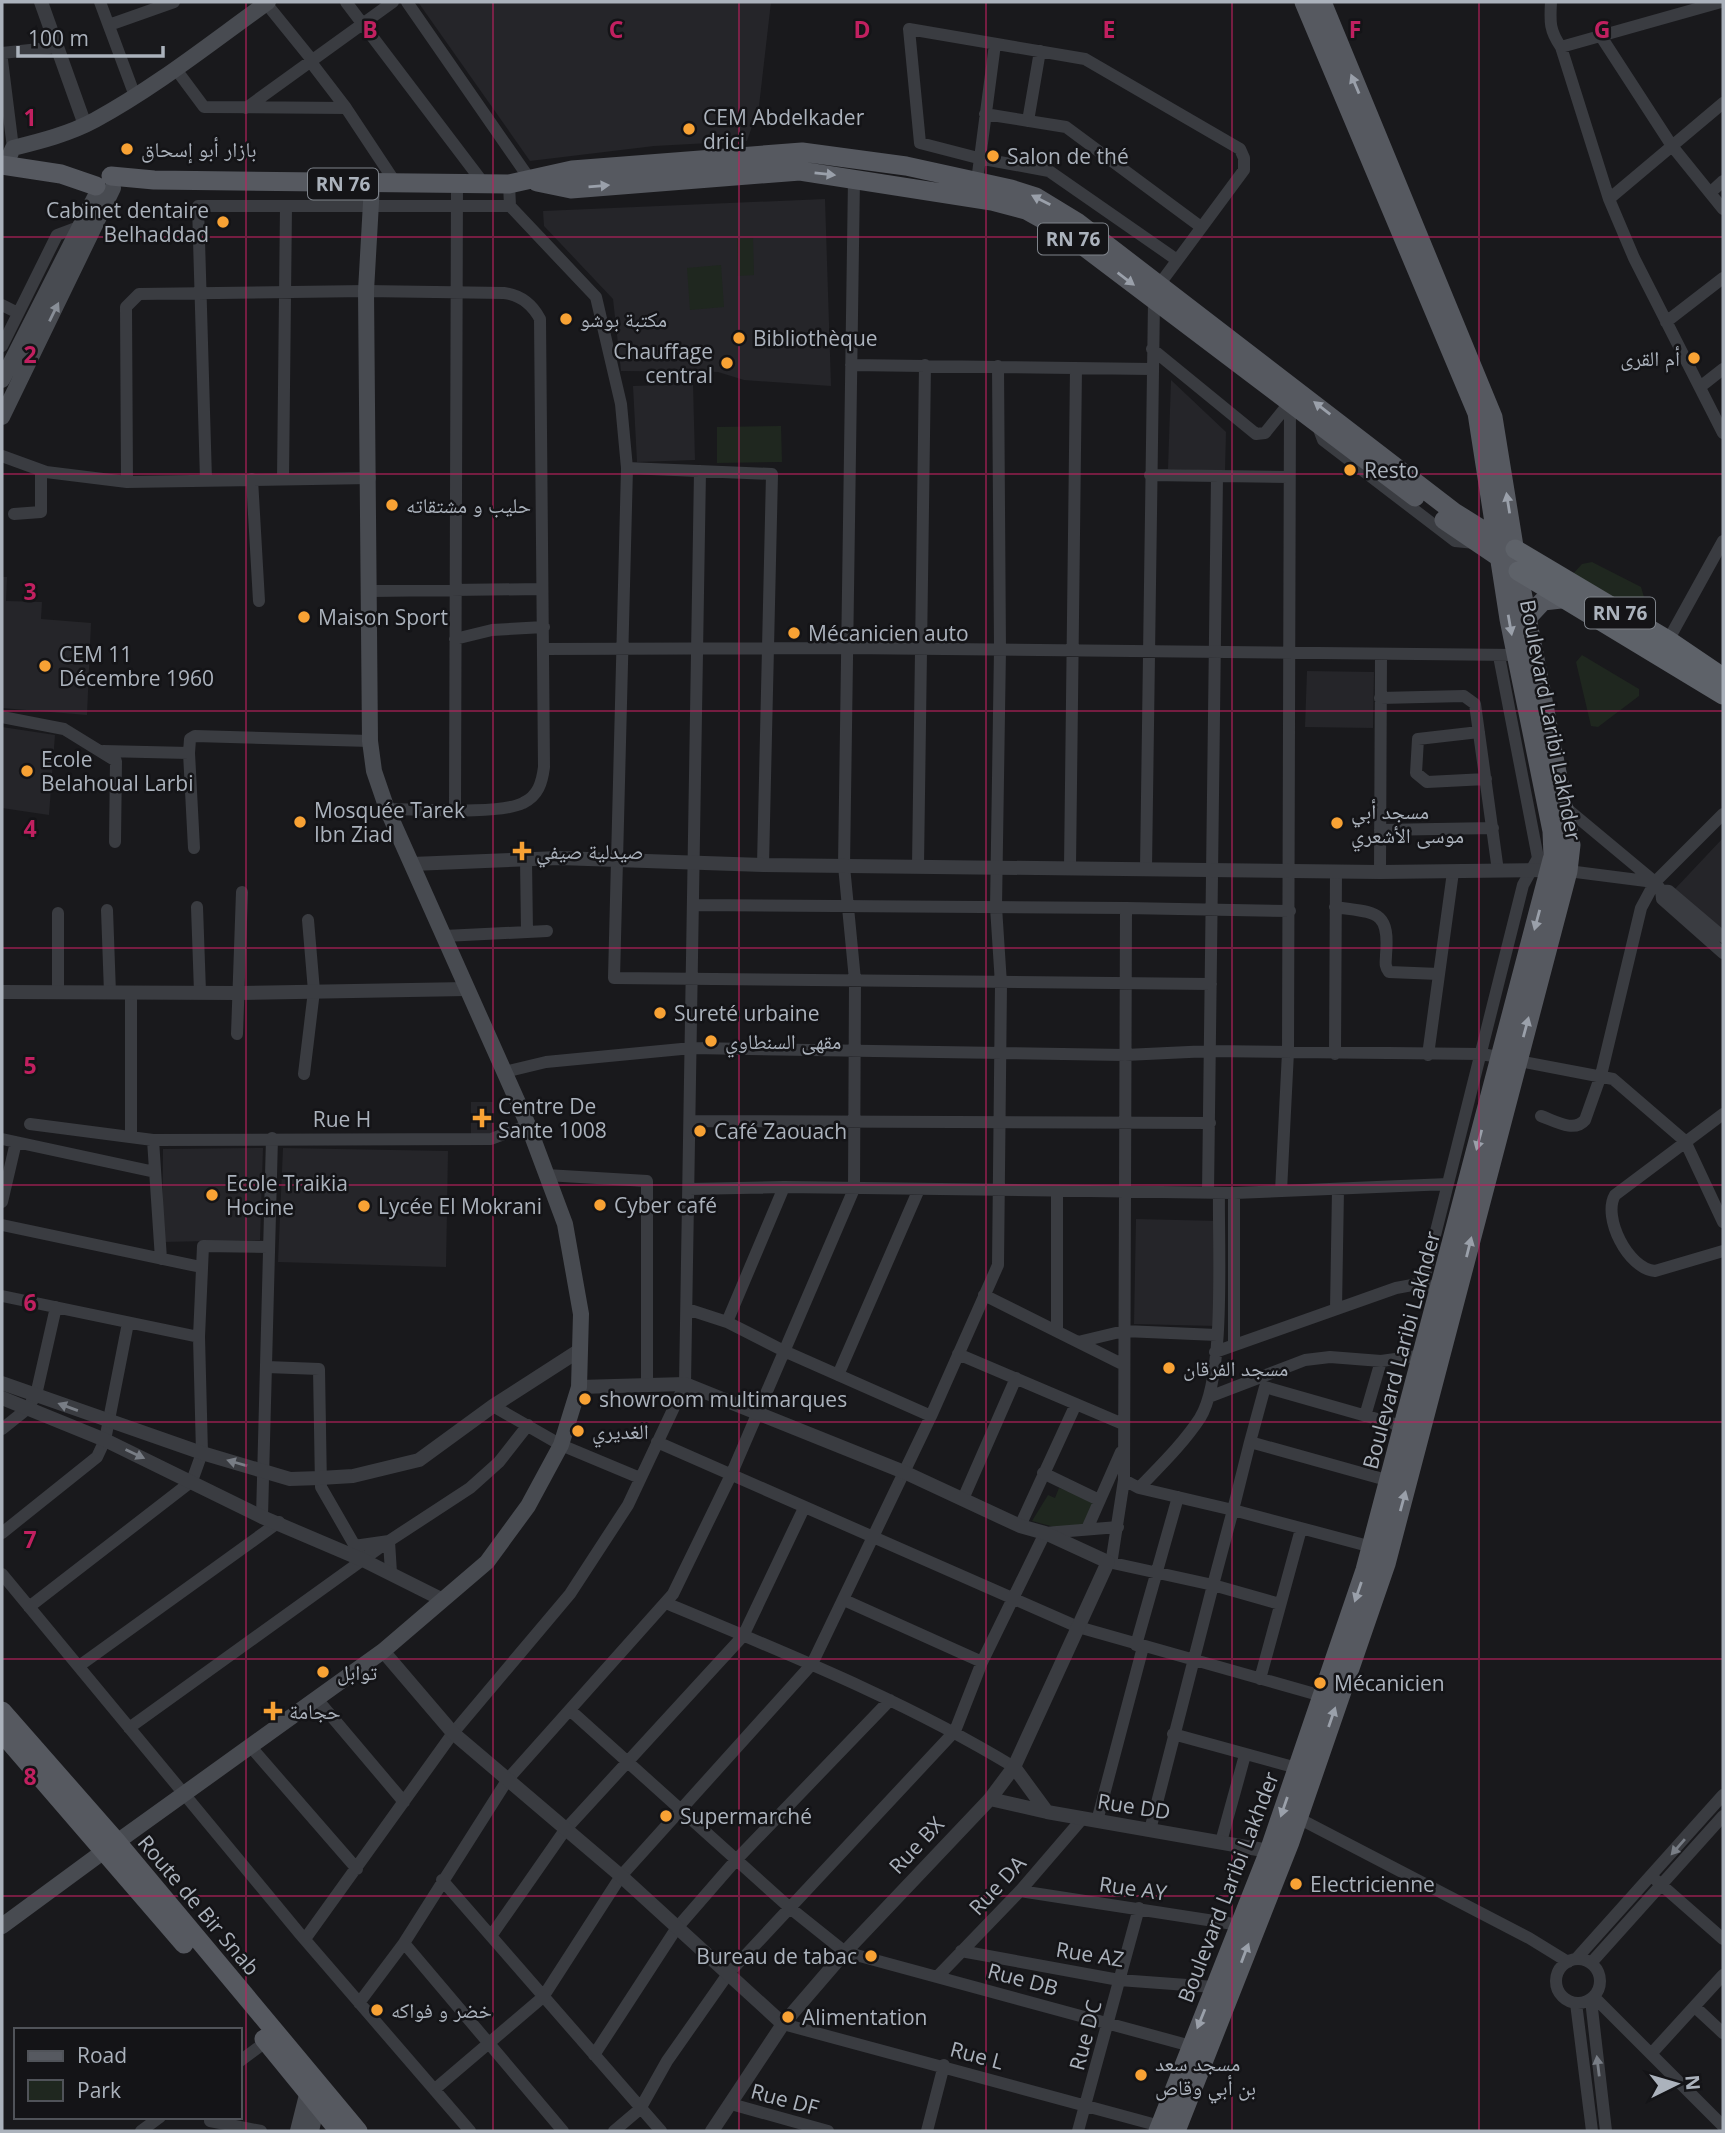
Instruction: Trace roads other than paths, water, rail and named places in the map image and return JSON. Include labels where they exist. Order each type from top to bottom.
[{"type":"highway","name":"RN 76","points":[[1507,554],[1664,648],[1723,677]]},
{"type":"highway","name":"RN 76","points":[[1518,571],[1561,599],[1635,631]]},
{"type":"highway","name":"RN 76","points":[[1664,648],[1723,695]]},
{"type":"main road","points":[[5,160],[85,125],[135,96],[266,2]]},
{"type":"main road","points":[[1304,2],[1470,392],[1482,438],[1496,538]]},
{"type":"main road","points":[[1322,2],[1482,384],[1495,427],[1507,554]]},
{"type":"main road","name":"RN 76","points":[[5,160],[106,183],[154,180],[457,185],[509,184],[572,170],[776,153],[976,190],[1025,193],[1064,214],[1155,294]]},
{"type":"main road","points":[[2,380],[106,183]]},
{"type":"main road","points":[[2,417],[106,183]]},
{"type":"main road","points":[[2,1926],[383,1651],[487,1562],[528,1506],[561,1445],[579,1387],[581,1314],[565,1224],[528,1125],[387,809],[373,771],[370,741],[366,291],[372,185]]},
{"type":"main road","name":"RN 76","points":[[976,190],[1045,219],[1155,294],[1454,512],[1496,538],[1507,554]]},
{"type":"main road","name":"RN 76","points":[[1295,396],[1317,424],[1475,543],[1507,554]]},
{"type":"main road","points":[[1454,512],[1479,508],[1490,490]]},
{"type":"main road","name":"Boulevard Laribi Lakhder","points":[[1507,554],[1518,571],[1571,845],[1551,870]]},
{"type":"main road","name":"Boulevard Laribi Lakhder","points":[[1165,2129],[1277,1853],[1297,1768],[1372,1547],[1424,1355],[1432,1286],[1500,1057],[1551,870],[1552,831],[1508,656],[1507,554]]},
{"type":"main road","points":[[1528,617],[1543,601],[1561,599]]},
{"type":"main road","name":"Boulevard Laribi Lakhder","points":[[1165,2129],[1191,2046],[1240,1925],[1298,1818],[1396,1528],[1500,1057]]},
{"type":"main road","name":"Route de Bir Snab","points":[[2,1711],[110,1846],[314,2090],[358,2131]]},
{"type":"main road","name":"Route de Bir Snab","points":[[2,1733],[110,1846]]},
{"type":"main road","points":[[298,2131],[314,2090]]},
{"type":"main road","points":[[311,2131],[314,2090]]},
{"type":"main road","name":"Route de Bir Snab","points":[[314,2090],[339,2131]]},
{"type":"street","points":[[41,2],[85,125]]},
{"type":"street","points":[[100,2],[135,96]]},
{"type":"street","points":[[109,25],[174,2]]},
{"type":"street","points":[[266,2],[346,108],[397,185]]},
{"type":"street","points":[[346,2],[484,184]]},
{"type":"street","points":[[246,108],[393,2]]},
{"type":"street","points":[[407,2],[531,181]]},
{"type":"street","points":[[1552,2],[1549,22],[1551,34],[1561,47],[1609,199],[1633,258],[1723,433]]},
{"type":"street","points":[[1561,47],[1721,2]]},
{"type":"street","points":[[1146,868],[1151,369],[1155,294],[1244,170],[1244,158],[1240,149],[1085,59],[909,29],[920,143],[978,158],[1049,171],[1177,260]]},
{"type":"street","points":[[1600,35],[1672,146],[1723,209]]},
{"type":"street","points":[[976,190],[978,158],[995,44]]},
{"type":"street","points":[[2,53],[58,47]]},
{"type":"street","points":[[1028,121],[1040,51]]},
{"type":"street","points":[[2,61],[5,160]]},
{"type":"street","points":[[175,68],[204,107],[346,108]]},
{"type":"street","points":[[1609,199],[1723,103]]},
{"type":"street","points":[[985,114],[1066,127],[1201,227]]},
{"type":"street","points":[[359,2003],[404,1943],[508,1779],[667,1603],[731,1475],[854,1189],[855,980],[844,866],[854,168]]},
{"type":"street","points":[[1710,193],[1723,181]]},
{"type":"street","points":[[509,184],[510,206],[596,297],[621,404],[627,468],[614,978],[1001,984],[1211,984]]},
{"type":"street","points":[[455,808],[457,185]]},
{"type":"street","points":[[1064,214],[1076,192]]},
{"type":"street","points":[[205,480],[198,206],[510,206]]},
{"type":"street","points":[[283,479],[286,206]]},
{"type":"street","points":[[2,346],[57,235],[81,226]]},
{"type":"street","points":[[1666,322],[1723,278]]},
{"type":"street","points":[[127,482],[126,307],[139,294],[366,291],[511,294],[531,306],[540,319],[544,767],[539,788],[530,799],[515,806],[387,809]]},
{"type":"street","points":[[2,305],[18,313]]},
{"type":"street","points":[[1152,349],[1256,434],[1265,433],[1295,396]]},
{"type":"street","points":[[851,365],[1151,369]]},
{"type":"street","points":[[918,866],[925,365]]},
{"type":"street","points":[[435,2090],[543,1997],[621,1876],[812,1664],[931,1416],[998,1265],[1001,984],[996,907],[1000,649],[998,366]]},
{"type":"street","points":[[1070,867],[1076,368]]},
{"type":"street","points":[[1700,387],[1723,369]]},
{"type":"street","points":[[1281,1191],[1288,1052],[1290,911],[1289,477],[1295,396]]},
{"type":"street","points":[[2,456],[41,471],[127,482],[369,478]]},
{"type":"street","points":[[627,468],[772,474],[763,865]]},
{"type":"street","points":[[14,514],[41,512],[41,471]]},
{"type":"street","points":[[305,1940],[453,1732],[570,1594],[628,1505],[685,1384],[694,979],[693,863],[700,471]]},
{"type":"street","points":[[1150,475],[1289,477]]},
{"type":"street","points":[[1139,1488],[1200,1417],[1209,1396],[1217,1335],[1210,1051],[1217,477]]},
{"type":"street","points":[[251,479],[259,601]]},
{"type":"street","points":[[1664,648],[1723,541]]},
{"type":"street","points":[[370,591],[542,589]]},
{"type":"street","points":[[455,639],[492,630],[544,627]]},
{"type":"street","points":[[544,649],[921,648],[1508,656]]},
{"type":"street","points":[[1380,872],[1381,655]]},
{"type":"street","points":[[1380,698],[1471,698],[1475,704],[1498,871]]},
{"type":"street","points":[[2,717],[64,729],[116,761],[118,771],[115,842]]},
{"type":"street","points":[[1479,732],[1418,739],[1416,773],[1427,782],[1486,779]]},
{"type":"street","points":[[194,848],[190,739],[195,736],[370,741]]},
{"type":"street","points":[[103,751],[189,752]]},
{"type":"street","points":[[1565,807],[1723,937]]},
{"type":"street","points":[[1541,1116],[1572,1127],[1583,1124],[1601,1075],[1641,908],[1723,814]]},
{"type":"street","points":[[1380,830],[1493,828]]},
{"type":"street","points":[[412,864],[526,860],[844,866],[1213,868],[1290,872],[1551,870],[1658,886]]},
{"type":"street","points":[[526,860],[527,932]]},
{"type":"street","points":[[1335,1054],[1336,871]]},
{"type":"street","points":[[1428,1055],[1453,872]]},
{"type":"street","points":[[1658,886],[1661,899],[1723,953]]},
{"type":"street","points":[[237,1034],[242,892]]},
{"type":"street","points":[[693,905],[1290,911]]},
{"type":"street","points":[[197,907],[200,992]]},
{"type":"street","points":[[1335,907],[1376,914],[1385,921],[1388,931],[1385,967],[1389,972],[1439,974]]},
{"type":"street","points":[[1108,1562],[1112,1558],[1124,1480],[1126,908]]},
{"type":"street","points":[[107,910],[110,993]]},
{"type":"street","points":[[58,913],[58,993]]},
{"type":"street","points":[[304,1074],[314,991],[308,920]]},
{"type":"street","points":[[444,936],[547,931]]},
{"type":"street","points":[[2,992],[239,993],[467,989]]},
{"type":"street","points":[[131,993],[131,1137]]},
{"type":"street","points":[[504,1072],[546,1062],[692,1048],[1125,1055],[1210,1051],[1500,1057],[1613,1079],[1685,1141],[1723,1222]]},
{"type":"street","points":[[1215,1352],[1396,1288],[1432,1286],[1447,1184],[1500,1057]]},
{"type":"street","points":[[1723,1114],[1615,1195],[1609,1212],[1618,1235],[1635,1262],[1645,1271],[1654,1271],[1723,1251]]},
{"type":"street","points":[[691,1121],[1210,1123]]},
{"type":"street","name":"Rue H","points":[[30,1124],[153,1140],[491,1139],[528,1125]]},
{"type":"street","points":[[262,1517],[272,1138]]},
{"type":"street","points":[[2,1139],[155,1172]]},
{"type":"street","points":[[153,1140],[161,1259]]},
{"type":"street","points":[[2,1202],[16,1142]]},
{"type":"street","points":[[546,1175],[647,1181],[647,1385]]},
{"type":"street","points":[[690,1189],[784,1187],[1234,1194],[1447,1184]]},
{"type":"street","points":[[727,1322],[784,1187]]},
{"type":"street","points":[[838,1375],[919,1189]]},
{"type":"street","points":[[1336,1309],[1338,1189]]},
{"type":"street","points":[[1056,1191],[1057,1331]]},
{"type":"street","points":[[1234,1194],[1234,1345]]},
{"type":"street","points":[[2,1225],[201,1267]]},
{"type":"street","points":[[29,1607],[192,1481],[202,1453],[199,1337],[203,1246],[268,1247]]},
{"type":"street","points":[[984,1295],[1124,1364]]},
{"type":"street","points":[[2,1296],[199,1337]]},
{"type":"street","points":[[2,1429],[27,1409],[36,1395],[56,1307]]},
{"type":"street","points":[[687,1309],[727,1322],[784,1352],[931,1416]]},
{"type":"street","points":[[2,1533],[97,1457],[105,1440],[128,1323]]},
{"type":"street","points":[[1078,1342],[1124,1331],[1217,1335]]},
{"type":"street","points":[[2,1382],[202,1453],[290,1479],[320,1478],[353,1476],[419,1460],[494,1406],[580,1350]]},
{"type":"street","points":[[958,1354],[1124,1423]]},
{"type":"street","points":[[1209,1396],[1305,1360],[1330,1357],[1381,1361],[1424,1355]]},
{"type":"street","points":[[1365,1416],[1381,1361]]},
{"type":"street","points":[[267,1367],[319,1369],[320,1478],[326,1497],[363,1560]]},
{"type":"street","points":[[963,1499],[1016,1378]]},
{"type":"street","points":[[579,1387],[685,1384],[758,1411],[904,1472],[1020,1526],[1045,1532],[1108,1562],[1280,1604]]},
{"type":"street","points":[[1150,1830],[1265,1387],[1405,1427]]},
{"type":"street","points":[[2,1398],[105,1440],[262,1517],[363,1560],[443,1600]]},
{"type":"street","points":[[1020,1526],[1076,1404]]},
{"type":"street","points":[[494,1406],[561,1445],[640,1478]]},
{"type":"street","points":[[129,1728],[389,1541],[470,1488],[499,1462],[528,1425]]},
{"type":"street","points":[[1250,1442],[1390,1481]]},
{"type":"street","points":[[657,1443],[1078,1627],[1322,1696]]},
{"type":"street","points":[[1087,1529],[1124,1445]]},
{"type":"street","points":[[1043,1473],[1099,1500]]},
{"type":"street","points":[[1124,1480],[1139,1488],[1372,1547]]},
{"type":"street","points":[[1089,1820],[1140,1646],[1178,1497]]},
{"type":"street","points":[[491,1936],[565,1830],[743,1636],[804,1508]]},
{"type":"street","points":[[79,1666],[279,1522]]},
{"type":"street","points":[[1045,1532],[1118,1527]]},
{"type":"street","points":[[1259,1679],[1301,1529]]},
{"type":"street","points":[[614,2131],[640,2109],[667,2061],[728,1974],[955,1731],[982,1662],[1045,1532]]},
{"type":"street","points":[[354,1546],[389,1541]]},
{"type":"street","points":[[389,1541],[391,1573]]},
{"type":"street","name":"Rue BX","points":[[712,2131],[783,2024],[845,1952],[990,1799],[1014,1767],[1108,1562]]},
{"type":"street","points":[[2,1574],[305,1940],[470,2131]]},
{"type":"street","points":[[844,1600],[982,1662]]},
{"type":"street","points":[[667,1603],[812,1664],[955,1731],[1014,1767],[1047,1812]]},
{"type":"street","points":[[383,1651],[453,1732],[621,1876],[783,2024]]},
{"type":"street","points":[[316,1698],[404,1802]]},
{"type":"street","points":[[594,2054],[676,1928],[736,1860],[890,1700]]},
{"type":"street","points":[[571,1711],[790,1908],[845,1952]]},
{"type":"street","points":[[1173,1734],[1297,1768]]},
{"type":"street","points":[[250,1746],[357,1869]]},
{"type":"street","points":[[1221,1842],[1245,1755]]},
{"type":"street","points":[[1592,1998],[1576,2003],[1564,1999],[1556,1982],[1559,1970],[1572,1960],[1652,1876],[1723,1795]]},
{"type":"street","name":"Rue DD","points":[[990,1799],[1089,1820],[1277,1853]]},
{"type":"street","points":[[1591,1964],[1723,1816]]},
{"type":"street","points":[[1298,1818],[1572,1960],[1591,1964],[1600,1980],[1592,1998],[1606,2131]]},
{"type":"street","name":"Rue DA","points":[[938,1976],[1089,1820]]},
{"type":"street","points":[[1652,1876],[1723,1939]]},
{"type":"street","points":[[442,1880],[661,2131]]},
{"type":"street","name":"Rue AY","points":[[1020,1891],[1240,1925]]},
{"type":"street","name":"Rue DC","points":[[1078,2131],[1139,1908]]},
{"type":"street","points":[[404,1943],[563,2131]]},
{"type":"street","name":"Rue AZ","points":[[961,1951],[1119,1980],[1214,1987]]},
{"type":"street","name":"Rue DB","points":[[845,1952],[1191,2046]]},
{"type":"street","points":[[1651,2054],[1723,1975]]},
{"type":"street","points":[[1592,1998],[1723,2126]]},
{"type":"street","points":[[1576,2003],[1592,2131]]},
{"type":"street","points":[[1695,2007],[1723,2033]]},
{"type":"street","name":"Rue L","points":[[783,2024],[1086,2104],[1165,2129]]},
{"type":"street","points":[[242,2060],[271,2038]]},
{"type":"street","points":[[927,2131],[944,2066]]},
{"type":"street","name":"Rue DF","points":[[731,2104],[828,2131]]},
{"type":"street","points":[[141,2131],[157,2119]]},
{"type":"street","points":[[212,2123],[261,2131]]},
{"type":"place","name":"CEM Abdelkader drici","points":[[689,129]]},
{"type":"place","name":"بازار أبو إسحاق","points":[[127,149]]},
{"type":"place","name":"Salon de thé","points":[[993,156]]},
{"type":"place","name":"Cabinet dentaire Belhaddad","points":[[223,222]]},
{"type":"place","name":"مكتبة بوشو","points":[[566,319]]},
{"type":"place","name":"Bibliothèque","points":[[739,338]]},
{"type":"place","name":"أم القرى","points":[[1694,358]]},
{"type":"place","name":"Chauffage central","points":[[727,363]]},
{"type":"place","name":"Resto","points":[[1350,470]]},
{"type":"place","name":"حليب و مشتقاته","points":[[392,505]]},
{"type":"place","name":"Maison Sport","points":[[304,617]]},
{"type":"place","name":"Mécanicien auto","points":[[794,633]]},
{"type":"place","name":"CEM 11 Décembre 1960","points":[[45,666]]},
{"type":"place","name":"Ecole Belahoual Larbi","points":[[27,771]]},
{"type":"place","name":"Mosquée Tarek Ibn Ziad","points":[[300,822]]},
{"type":"place","name":"مسجد أبي موسى الأشعري","points":[[1337,823]]},
{"type":"place","name":"صيدلية صيفي","points":[[522,851]]},
{"type":"place","name":"Sureté urbaine","points":[[660,1013]]},
{"type":"place","name":"مقهى السنطاوي","points":[[711,1041]]},
{"type":"place","name":"Centre De Sante 1008","points":[[482,1118]]},
{"type":"place","name":"Café Zaouach","points":[[700,1131]]},
{"type":"place","name":"Ecole Traikia Hocine","points":[[212,1195]]},
{"type":"place","name":"Cyber café","points":[[600,1205]]},
{"type":"place","name":"Lycée El Mokrani","points":[[364,1206]]},
{"type":"place","name":"مسجد الفرقان","points":[[1169,1368]]},
{"type":"place","name":"showroom multimarques","points":[[585,1399]]},
{"type":"place","name":"الغديري","points":[[578,1431]]},
{"type":"place","name":"توابل","points":[[323,1672]]},
{"type":"place","name":"Mécanicien","points":[[1320,1683]]},
{"type":"place","name":"حجامة","points":[[273,1711]]},
{"type":"place","name":"Supermarché","points":[[666,1816]]},
{"type":"place","name":"Electricienne","points":[[1296,1884]]},
{"type":"place","name":"Bureau de tabac","points":[[871,1956]]},
{"type":"place","name":"خضر و فواكه","points":[[377,2010]]},
{"type":"place","name":"Alimentation","points":[[788,2017]]},
{"type":"place","name":"مسجد سعد بن أبي وقاص","points":[[1141,2075]]}]
